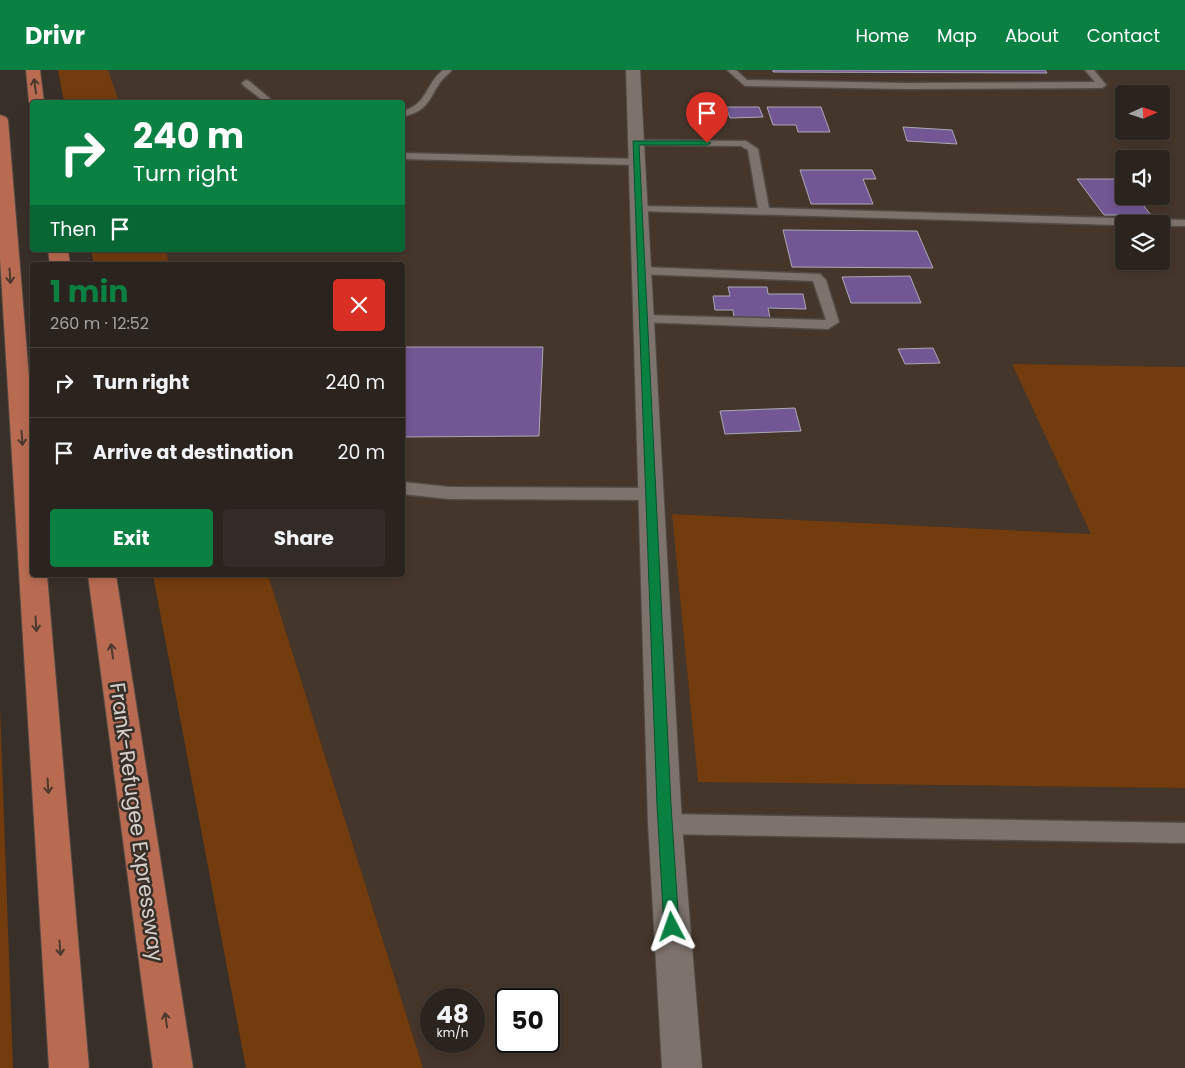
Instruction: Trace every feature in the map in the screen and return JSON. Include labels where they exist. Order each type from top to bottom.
[{"type":"highway","points":[[33,70],[37,100]]},
{"type":"highway","points":[[0,120],[30,533]]},
{"type":"highway","points":[[33,577],[69,1068]]},
{"type":"highway","name":"Frank-Refugee Expressway","points":[[102,577],[173,1068]]},
{"type":"main road","points":[[633,70],[665,824],[682,1068]]},
{"type":"lane","points":[[405,113],[418,109],[426,103],[440,76],[448,70]]},
{"type":"lane","points":[[730,70],[745,83],[904,86],[1102,85],[1089,70]]},
{"type":"lane","points":[[246,83],[267,100]]},
{"type":"lane","points":[[405,156],[636,152],[743,143],[753,148],[764,211]]},
{"type":"lane","points":[[638,208],[1185,223]]},
{"type":"lane","points":[[641,271],[816,277],[820,280],[833,322],[828,325],[643,319]]},
{"type":"lane","points":[[405,488],[449,493],[650,494]]},
{"type":"lane","points":[[665,824],[1185,832]]},
{"type":"shaded area","points":[[58,70],[108,70],[118,100],[64,100]]},
{"type":"shaded area","points":[[108,70],[1185,70],[1185,367],[1012,364],[1092,534],[673,514],[698,782],[1185,788],[1185,1068],[423,1068],[269,577],[405,577],[405,262],[169,262],[166,252],[405,252],[405,100],[118,100]]},
{"type":"shaded area","points":[[91,252],[166,252],[169,262],[93,262]]},
{"type":"shaded area","points":[[1012,364],[1185,367],[1185,788],[698,782],[672,514],[1091,534]]},
{"type":"shaded area","points":[[153,577],[269,577],[423,1068],[246,1068]]},
{"type":"shaded area","points":[[0,707],[13,1068],[0,1068]]},
{"type":"building","points":[[773,70],[1045,70],[1047,73],[773,72]]},
{"type":"building","points":[[726,107],[759,107],[763,117],[730,118]]},
{"type":"building","points":[[767,107],[821,107],[830,132],[798,132],[796,125],[773,125]]},
{"type":"building","points":[[903,127],[952,130],[957,144],[907,141]]},
{"type":"building","points":[[800,170],[872,170],[876,179],[863,179],[873,204],[811,204]]},
{"type":"building","points":[[1077,179],[1115,179],[1115,205],[1143,205],[1151,215],[1115,215],[1104,215]]},
{"type":"building","points":[[783,230],[917,231],[933,268],[792,267]]},
{"type":"building","points":[[910,276],[921,303],[851,303],[842,277]]},
{"type":"building","points":[[728,287],[767,287],[768,294],[803,294],[806,309],[768,308],[770,318],[734,318],[733,310],[715,310],[713,296],[730,296]]},
{"type":"building","points":[[405,347],[543,347],[539,436],[405,437]]},
{"type":"building","points":[[933,348],[940,363],[905,364],[898,349]]},
{"type":"building","points":[[795,408],[801,431],[725,434],[720,411]]},
{"type":"route","points":[[672,927],[664,805],[636,142],[707,143]]}]
